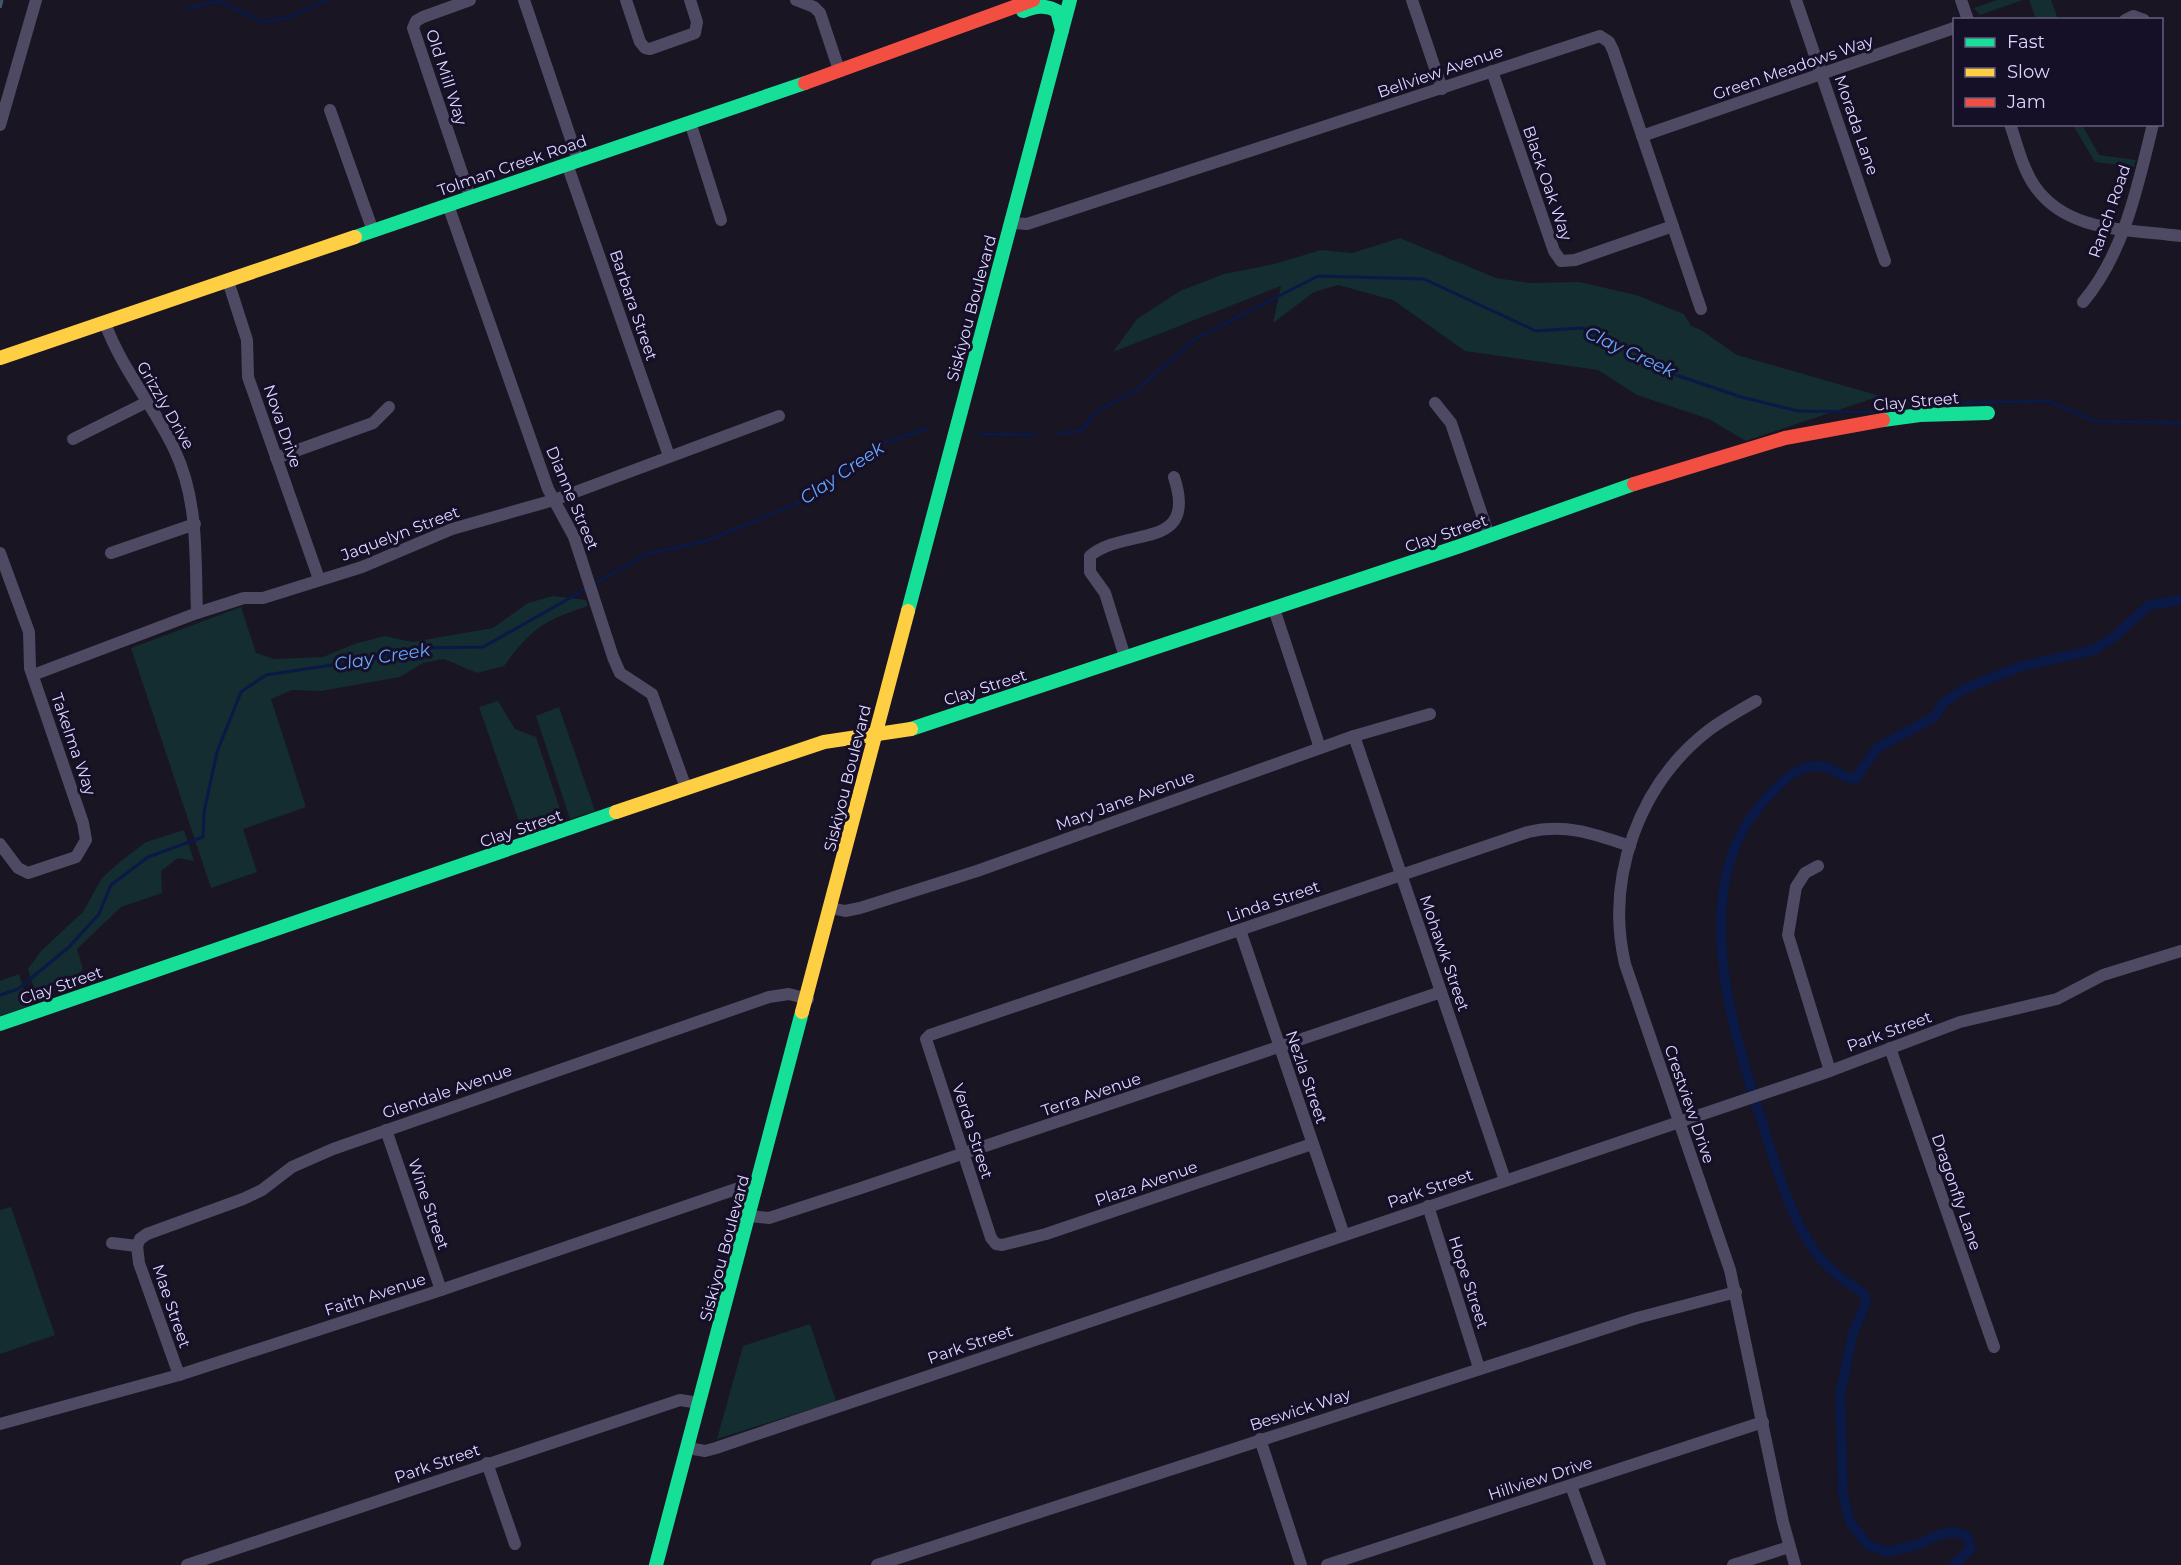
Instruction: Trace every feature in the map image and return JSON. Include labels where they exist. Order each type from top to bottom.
[{"type":"street","points":[[0,125],[36,0]]},
{"type":"street","name":"Old Mill Way","points":[[470,0],[423,17],[416,21],[413,28],[470,197]]},
{"type":"street","name":"Barbara Street","points":[[524,0],[572,162],[669,456]]},
{"type":"street","points":[[626,0],[642,45],[650,49],[689,36],[697,30],[697,22],[690,0]]},
{"type":"street","points":[[796,0],[814,7],[820,13],[839,70]]},
{"type":"street","name":"Tolman Creek Road","points":[[0,358],[690,122],[1033,0]]},
{"type":"street","name":"Siskiyou Boulevard","points":[[656,1565],[808,999],[1070,0]]},
{"type":"street","points":[[1412,0],[1442,89]]},
{"type":"street","name":"Morada Lane","points":[[1796,0],[1886,261]]},
{"type":"street","points":[[1961,0],[1967,18]]},
{"type":"street","points":[[962,25],[984,26],[1044,6],[1057,11],[1062,31]]},
{"type":"street","name":"Green Meadows Way","points":[[1642,136],[1822,76],[1953,28]]},
{"type":"street","name":"Bellview Avenue","points":[[1011,223],[1027,224],[1442,89],[1594,36],[1604,38],[1613,50],[1701,309]]},
{"type":"street","name":"Black Oak Way","points":[[1492,71],[1554,251],[1561,261],[1575,260],[1673,226]]},
{"type":"street","points":[[330,110],[373,231]]},
{"type":"street","points":[[690,122],[721,220]]},
{"type":"street","points":[[2011,126],[2026,172],[2042,195],[2059,211],[2074,220],[2104,227],[2181,236]]},
{"type":"street","name":"Ranch Road","points":[[2083,302],[2106,270],[2124,228],[2152,126]]},
{"type":"street","name":"Dianne Street","points":[[447,205],[548,489],[574,537],[620,673],[652,694],[686,788]]},
{"type":"street","name":"Nova Drive","points":[[228,281],[247,340],[248,377],[320,579]]},
{"type":"street","name":"Grizzly Drive","points":[[105,323],[124,365],[177,453],[187,483],[195,524],[197,613]]},
{"type":"street","points":[[73,439],[147,402]]},
{"type":"street","points":[[1435,404],[1451,423],[1489,536]]},
{"type":"street","points":[[276,458],[373,423],[389,407]]},
{"type":"street","name":"Clay Street","points":[[0,1024],[824,742],[902,732],[1274,609],[1732,452],[1834,426],[1950,412],[1988,413]]},
{"type":"street","name":"Jaquelyn Street","points":[[33,675],[197,613],[244,598],[263,598],[362,567],[452,529],[554,500],[779,416]]},
{"type":"street","points":[[1125,657],[1105,593],[1090,572],[1090,556],[1101,548],[1154,535],[1170,526],[1179,507],[1179,491],[1174,477]]},
{"type":"street","points":[[111,553],[195,524]]},
{"type":"street","name":"Takelma Way","points":[[0,553],[29,632],[32,643],[29,660],[33,675],[83,823],[86,840],[76,857],[28,873],[18,868],[0,844]]},
{"type":"street","points":[[1274,609],[1320,748]]},
{"type":"street","name":"Crestview Drive","points":[[1756,701],[1709,730],[1674,765],[1646,804],[1630,846],[1619,899],[1621,946],[1736,1292],[1789,1547],[1795,1565]]},
{"type":"street","name":"Mary Jane Avenue","points":[[831,908],[845,911],[860,908],[977,871],[1354,736],[1430,714]]},
{"type":"street","name":"Mohawk Street","points":[[1354,736],[1505,1180]]},
{"type":"street","name":"Linda Street","points":[[930,1035],[1545,828],[1580,830],[1630,846]]},
{"type":"street","points":[[1818,866],[1805,873],[1796,886],[1788,935],[1830,1071]]},
{"type":"street","name":"Nezla Street","points":[[1240,930],[1344,1235]]},
{"type":"street","name":"Park Street","points":[[688,1448],[705,1451],[716,1448],[1830,1071],[1960,1022],[2056,999],[2103,975],[2181,951]]},
{"type":"street","name":"Terra Avenue","points":[[749,1216],[769,1218],[1441,992]]},
{"type":"street","name":"Glendale Avenue","points":[[137,1246],[147,1234],[262,1191],[292,1167],[386,1130],[770,997],[789,994],[808,999]]},
{"type":"street","name":"Verda Street","points":[[930,1035],[926,1044],[991,1238]]},
{"type":"street","name":"Dragonfly Lane","points":[[1890,1048],[1994,1347]]},
{"type":"street","name":"Wine Street","points":[[386,1130],[441,1290]]},
{"type":"street","name":"Plaza Avenue","points":[[991,1238],[996,1244],[1002,1245],[1023,1240],[1312,1144]]},
{"type":"street","name":"Faith Avenue","points":[[0,1424],[179,1375],[441,1290],[736,1189],[756,1191]]},
{"type":"street","name":"Hope Street","points":[[1428,1206],[1479,1368]]},
{"type":"street","points":[[112,1243],[137,1246]]},
{"type":"street","name":"Mae Street","points":[[137,1246],[139,1263],[179,1375]]},
{"type":"street","name":"Beswick Way","points":[[877,1565],[1636,1318],[1736,1292]]},
{"type":"street","name":"Park Street","points":[[187,1565],[487,1463],[680,1401],[699,1403]]},
{"type":"street","name":"Hillview Drive","points":[[1327,1565],[1763,1422]]},
{"type":"street","points":[[1260,1439],[1301,1565]]},
{"type":"street","points":[[487,1463],[515,1544]]},
{"type":"street","points":[[1571,1486],[1600,1565]]},
{"type":"street","points":[[1733,1565],[1789,1547]]},
{"type":"green space","points":[[1997,0],[2023,0],[1980,15],[1974,8]]},
{"type":"green space","points":[[2029,0],[2051,0],[2058,18],[2036,18]]},
{"type":"green space","points":[[2074,126],[2083,126],[2099,155],[2136,160],[2134,167],[2095,162]]},
{"type":"green space","points":[[1400,238],[1496,278],[1530,283],[1579,282],[1636,295],[1684,314],[1691,326],[1701,330],[1737,355],[1880,396],[1746,441],[1709,419],[1637,395],[1598,370],[1465,351],[1393,300],[1338,285],[1314,292],[1273,323],[1281,286],[1113,352],[1137,319],[1180,291],[1224,274],[1274,264],[1321,250],[1352,253]]},
{"type":"green space","points":[[553,596],[586,600],[588,606],[560,616],[540,627],[531,634],[504,666],[477,673],[444,659],[423,663],[400,677],[321,691],[292,690],[271,699],[306,807],[243,829],[257,872],[211,888],[131,648],[241,607],[256,653],[274,659],[323,657],[354,644],[385,636],[412,642],[493,628],[528,603]]},
{"type":"green space","points":[[498,701],[515,729],[536,737],[564,821],[524,836],[479,707]]},
{"type":"green space","points":[[559,707],[595,811],[570,819],[536,716]]},
{"type":"green space","points":[[184,830],[194,861],[178,858],[161,871],[162,893],[121,907],[77,949],[83,970],[63,984],[35,992],[28,969],[41,951],[83,912],[102,878],[146,842]]},
{"type":"green space","points":[[19,974],[29,1006],[0,1016],[0,981]]},
{"type":"green space","points":[[11,1207],[55,1335],[0,1354],[0,1210]]},
{"type":"green space","points":[[810,1324],[836,1401],[717,1439],[743,1346]]},
{"type":"waterway","points":[[186,9],[219,1],[263,22],[287,18],[327,0]]},
{"type":"waterway","name":"Clay Creek","points":[[1059,433],[1081,431],[1094,413],[1137,390],[1195,339],[1318,276],[1424,279],[1536,331],[1582,328],[1651,358],[1673,374],[1741,397],[1798,411],[1881,412]]},
{"type":"waterway","name":"Clay Creek","points":[[1926,407],[1961,403],[2048,401],[2095,421],[2181,423]]},
{"type":"waterway","name":"Clay Creek","points":[[594,584],[647,554],[706,541],[810,498],[877,445],[926,429]]},
{"type":"waterway","name":"Clay Creek","points":[[980,434],[1034,435]]},
{"type":"waterway","name":"Clay Creek","points":[[0,995],[18,989],[69,947],[99,914],[111,885],[148,857],[203,837],[204,812],[217,752],[241,692],[266,675],[372,659],[414,648],[483,647],[586,589]]},
{"type":"waterway","points":[[1954,1565],[1971,1548],[1967,1536],[1955,1532],[1941,1534],[1916,1545],[1887,1552],[1868,1545],[1850,1522],[1843,1495],[1840,1394],[1853,1333],[1866,1303],[1864,1294],[1832,1270],[1816,1253],[1790,1205],[1778,1171],[1749,1082],[1728,999],[1722,956],[1721,914],[1726,874],[1740,836],[1763,802],[1796,772],[1817,766],[1829,768],[1855,779],[1877,748],[1934,717],[1944,702],[1966,688],[2022,666],[2094,650],[2114,637],[2149,605],[2181,600]]},
{"type":"railway","points":[[0,8],[2,0]]},
{"type":"traffic: fast","points":[[908,611],[1070,0]]},
{"type":"traffic: fast","points":[[1023,11],[1040,7],[1053,9],[1057,11],[1062,30]]},
{"type":"traffic: fast","points":[[355,237],[805,83]]},
{"type":"traffic: fast","points":[[1883,420],[1920,415],[1988,413]]},
{"type":"traffic: fast","points":[[911,729],[1460,546],[1634,484]]},
{"type":"traffic: fast","points":[[0,1024],[616,812]]},
{"type":"traffic: fast","points":[[656,1565],[802,1012]]},
{"type":"traffic: slow","points":[[0,358],[355,237]]},
{"type":"traffic: slow","points":[[802,1012],[908,611]]},
{"type":"traffic: slow","points":[[616,812],[824,742],[911,729]]},
{"type":"traffic: jam","points":[[805,83],[1033,0]]},
{"type":"traffic: jam","points":[[1634,484],[1785,438],[1883,420]]}]
